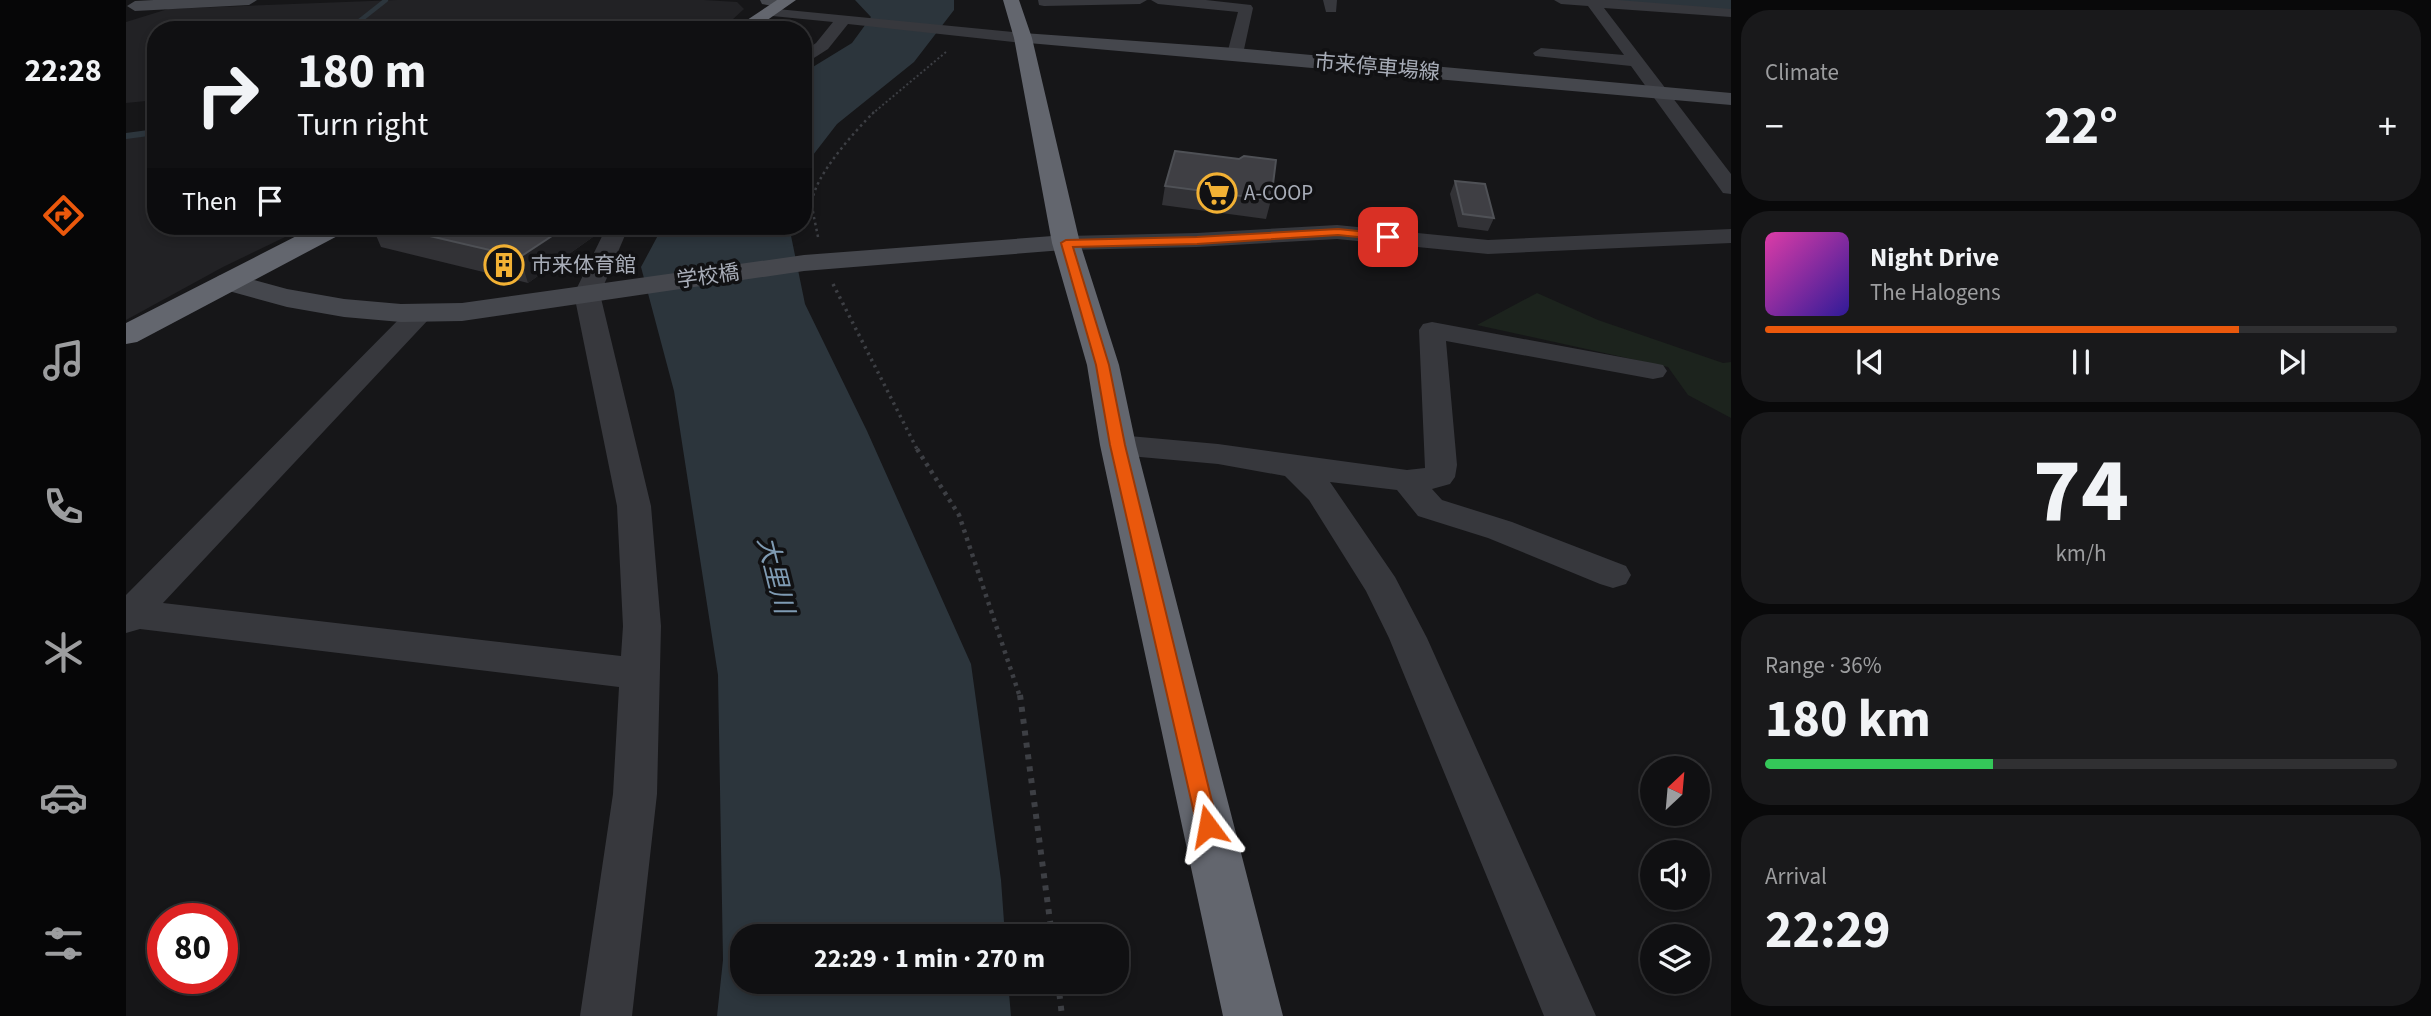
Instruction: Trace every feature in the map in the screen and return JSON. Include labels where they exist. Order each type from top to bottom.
[{"type":"highway","points":[[1028,1],[1023,38],[1066,243],[1102,365],[1118,445],[1252,1016]]},
{"type":"highway","points":[[753,21],[776,4]]},
{"type":"highway","points":[[126,335],[319,235]]},
{"type":"street","points":[[136,5],[249,0]]},
{"type":"street","points":[[1028,1],[1140,0]]},
{"type":"street","points":[[1158,0],[1246,8],[1235,54]]},
{"type":"street","points":[[1561,0],[1731,13]]},
{"type":"street","points":[[1592,1],[1731,188]]},
{"type":"street","points":[[776,4],[847,19],[1023,38]]},
{"type":"street","points":[[812,53],[847,19]]},
{"type":"street","name":"市来停車場線","points":[[1023,38],[1235,54],[1731,99]]},
{"type":"street","points":[[1541,52],[1636,61]]},
{"type":"street","points":[[1066,243],[1197,240],[1338,232],[1488,247],[1731,236]]},
{"type":"street","points":[[606,1016],[635,794],[642,626],[634,506],[600,292],[616,235]]},
{"type":"street","name":"学校橋","points":[[228,282],[342,310],[419,314],[461,312],[813,263],[1066,243]]},
{"type":"street","points":[[128,615],[419,314]]},
{"type":"street","points":[[1118,445],[1218,454],[1407,481],[1439,477],[1441,465],[1432,330],[1653,371]]},
{"type":"street","points":[[1295,467],[1321,492],[1382,587],[1408,638],[1570,1016]]},
{"type":"street","points":[[1407,481],[1430,508],[1500,530],[1613,575]]},
{"type":"street","points":[[128,615],[640,674]]},
{"type":"path","points":[[961,30],[940,60],[879,107],[850,136],[824,173],[812,201],[813,263],[912,441],[959,515],[964,528],[1019,691],[1050,924]]},
{"type":"path","points":[[1059,994],[1062,1016]]},
{"type":"shaded area","points":[[397,0],[704,0],[737,2],[744,9],[731,21],[147,21],[147,101],[126,103],[126,22],[168,9]]},
{"type":"shaded area","points":[[147,136],[147,235],[289,235],[223,267],[126,320],[126,138]]},
{"type":"shaded area","points":[[1537,293],[1598,320],[1723,363],[1731,362],[1731,418],[1688,395],[1668,367],[1477,325]]},
{"type":"water","points":[[855,0],[954,0],[954,10],[914,62],[837,124],[812,156],[812,67],[852,43],[871,17]]},
{"type":"water","name":"大里川","points":[[658,235],[791,235],[805,304],[867,431],[971,664],[1001,880],[1004,924],[730,924],[730,994],[1009,994],[1011,1016],[717,1016],[723,960],[718,675],[674,391],[641,267]]},
{"type":"building","points":[[1175,151],[1239,159],[1244,156],[1276,160],[1271,200],[1165,186]]},
{"type":"building","points":[[1455,181],[1485,184],[1494,218],[1463,214]]},
{"type":"building","points":[[426,235],[553,235],[520,257]]},
{"type":"waterway","points":[[359,21],[386,0]]},
{"type":"waterway","points":[[1620,0],[1731,7]]},
{"type":"waterway","points":[[126,136],[147,133]]},
{"type":"place","name":"A-COOP","points":[[1217,193]]},
{"type":"place","name":"市来体育館","points":[[504,265]]},
{"type":"route","points":[[1208,826],[1118,445],[1102,365],[1066,243],[1197,240],[1338,232],[1388,237]]}]
